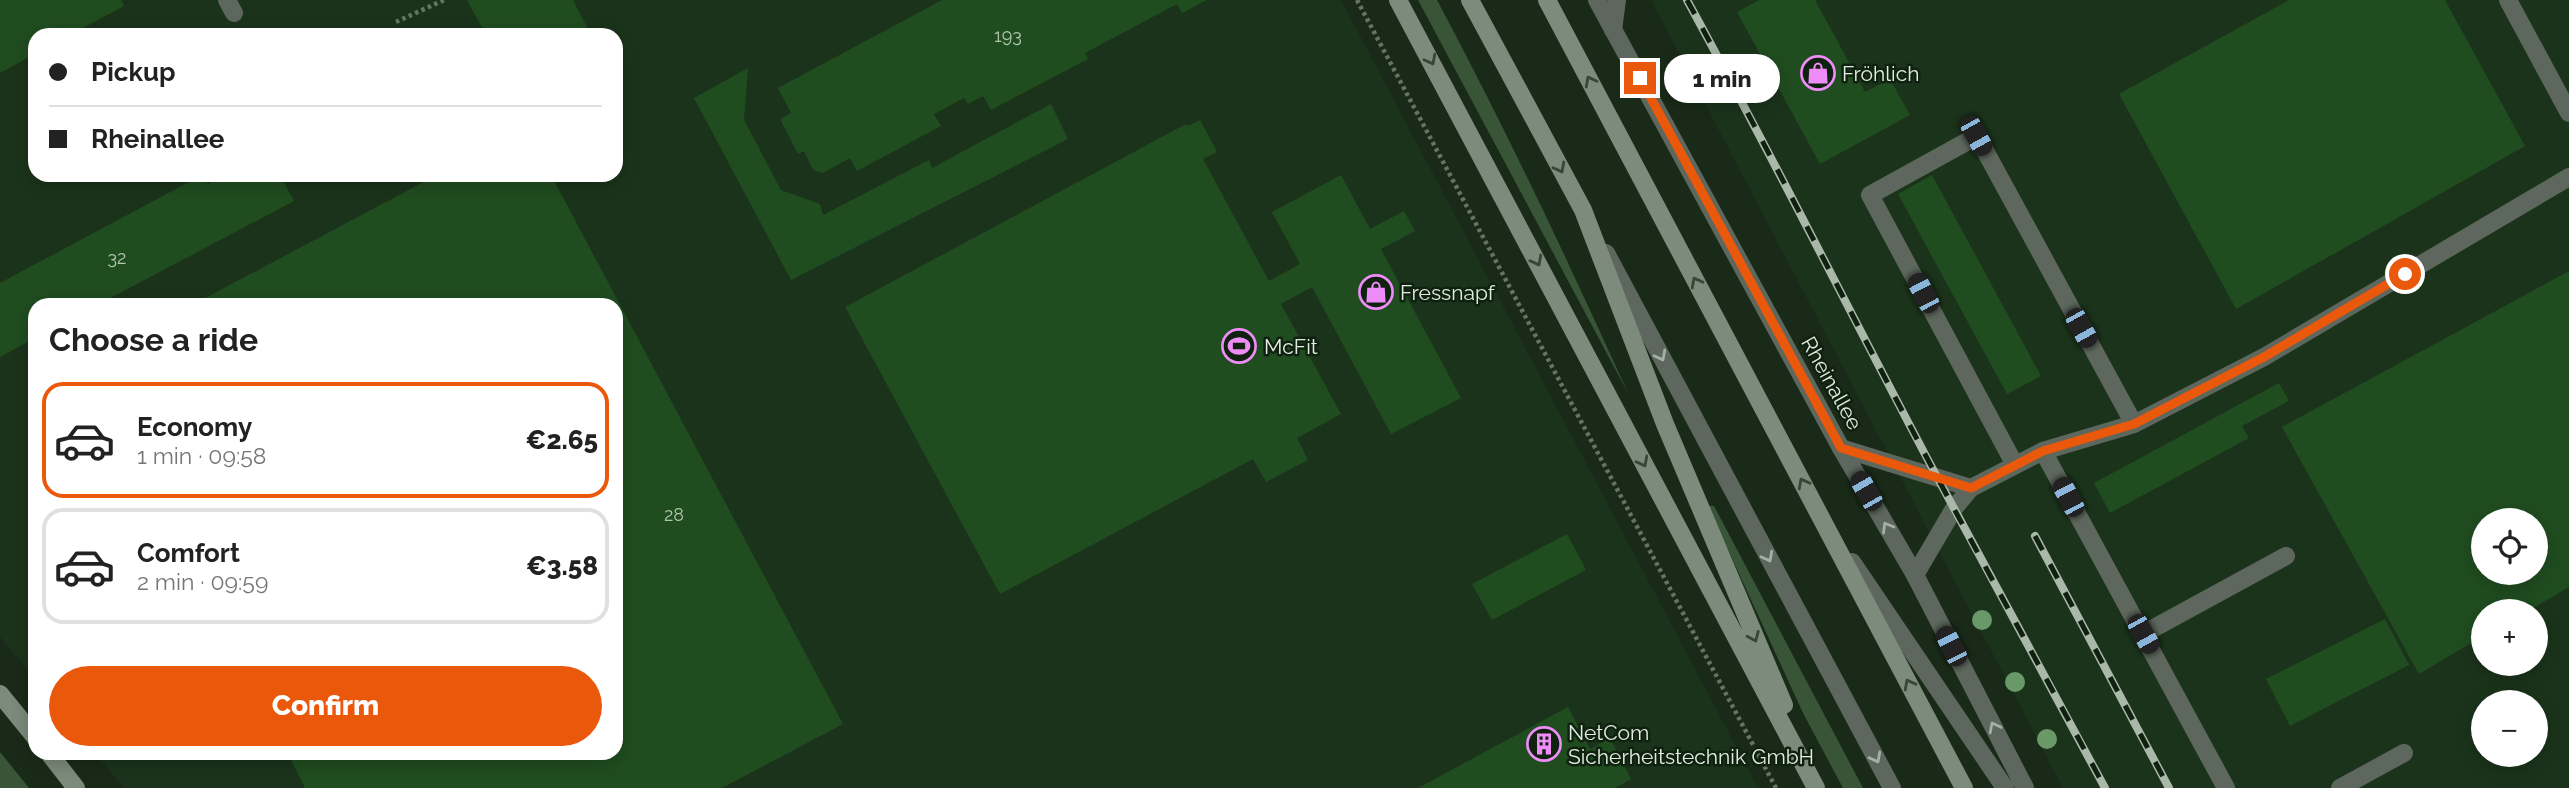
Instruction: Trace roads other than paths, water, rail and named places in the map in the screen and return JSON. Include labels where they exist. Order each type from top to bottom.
[{"type":"main road","points":[[1398,0],[1818,788]]},
{"type":"main road","points":[[1470,0],[1583,210],[1671,436],[1818,788]]},
{"type":"main road","points":[[1547,0],[1964,788]]},
{"type":"main road","points":[[0,694],[28,728]]},
{"type":"main road","points":[[54,760],[76,788]]},
{"type":"street","name":"Rheinallee","points":[[1597,0],[1841,448],[1915,575],[2025,788]]},
{"type":"street","points":[[1614,30],[1617,0]]},
{"type":"street","points":[[2508,0],[2569,113]]},
{"type":"street","points":[[2015,465],[1870,195],[1976,136],[2134,424]]},
{"type":"street","points":[[1915,575],[1955,507],[1971,488],[2043,451],[2134,424],[2264,357],[2569,177]]},
{"type":"street","points":[[1583,210],[1892,788]]},
{"type":"street","points":[[1841,448],[1971,488]]},
{"type":"street","points":[[2043,451],[2227,788]]},
{"type":"street","points":[[1822,518],[2005,788]]},
{"type":"street","points":[[2143,634],[2286,556]]},
{"type":"street","points":[[2340,788],[2404,753]]},
{"type":"railway","points":[[1687,0],[1936,475],[2105,788]]},
{"type":"railway","points":[[2035,536],[2169,788]]},
{"type":"place","name":"Fröhlich","points":[[1818,73]]},
{"type":"place","name":"Fressnapf","points":[[1376,292]]},
{"type":"place","name":"McFit","points":[[1239,346]]},
{"type":"place","name":"NetCom Sicherheitstechnik GmbH","points":[[1544,744]]}]
